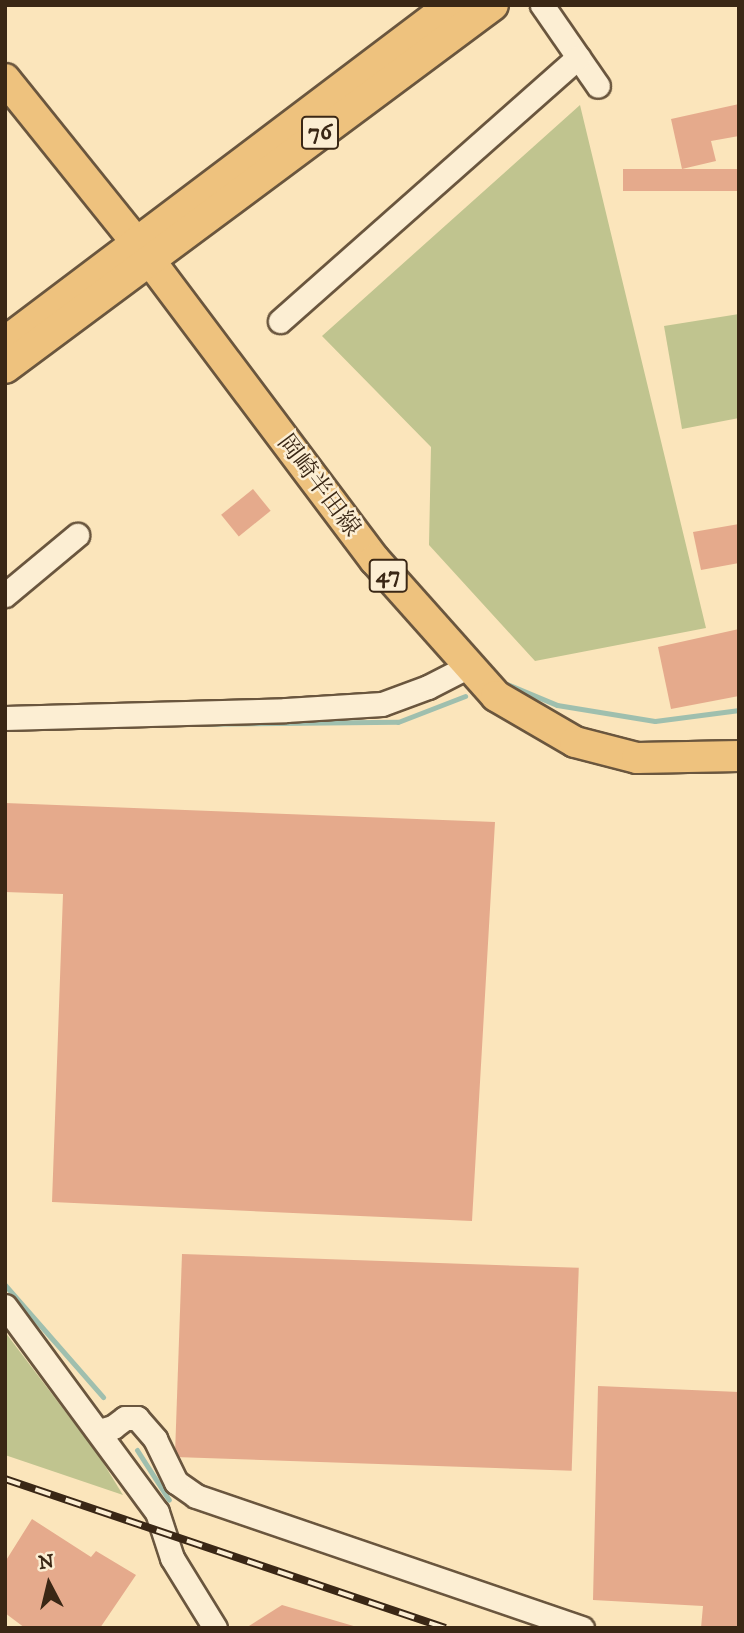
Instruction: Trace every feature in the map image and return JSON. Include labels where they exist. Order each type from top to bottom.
[{"type":"main road","name":"76","points":[[142,252],[451,5]]},
{"type":"main road","name":"76","points":[[142,252],[493,5]]},
{"type":"main road","name":"岡崎半田線","points":[[5,79],[142,252],[374,560],[496,696],[575,742],[637,758],[739,756]]},
{"type":"main road","points":[[5,342],[103,271],[142,252]]},
{"type":"main road","points":[[5,368],[142,252]]},
{"type":"street","points":[[542,5],[598,86]]},
{"type":"street","points":[[280,321],[578,57]]},
{"type":"street","points":[[5,595],[77,535]]},
{"type":"street","points":[[5,718],[286,710],[382,704],[428,687],[469,666]]},
{"type":"street","points":[[5,1307],[158,1512],[172,1558],[215,1628]]},
{"type":"street","points":[[99,1431],[113,1427],[125,1418],[137,1418],[155,1439],[176,1482],[196,1496],[582,1628]]},
{"type":"green space","points":[[580,105],[706,628],[535,661],[429,545],[431,447],[322,336]]},
{"type":"green space","points":[[739,314],[739,418],[682,429],[664,326]]},
{"type":"green space","points":[[5,1332],[99,1456],[123,1495],[5,1455]]},
{"type":"building","points":[[739,104],[739,136],[711,141],[716,161],[682,169],[671,119]]},
{"type":"building","points":[[623,169],[739,169],[739,191],[623,191]]},
{"type":"building","points":[[253,489],[271,511],[239,537],[221,515]]},
{"type":"building","points":[[739,524],[739,563],[701,570],[693,532]]},
{"type":"building","points":[[739,629],[739,696],[671,709],[658,647]]},
{"type":"building","points":[[5,803],[495,822],[472,1221],[52,1202],[63,894],[5,892]]},
{"type":"building","points":[[182,1254],[579,1268],[572,1471],[175,1457]]},
{"type":"building","points":[[598,1386],[739,1392],[739,1628],[701,1628],[703,1606],[593,1600]]},
{"type":"building","points":[[32,1519],[91,1557],[96,1551],[136,1575],[100,1628],[25,1628],[5,1613],[5,1562]]},
{"type":"building","points":[[282,1605],[357,1627],[357,1628],[249,1626]]},
{"type":"waterway","points":[[507,684],[557,705],[655,721],[739,710]]},
{"type":"waterway","points":[[190,724],[398,722],[465,696]]},
{"type":"waterway","points":[[5,1285],[103,1397]]},
{"type":"waterway","points":[[137,1450],[169,1500]]},
{"type":"railway","points":[[5,1479],[446,1628]]}]
